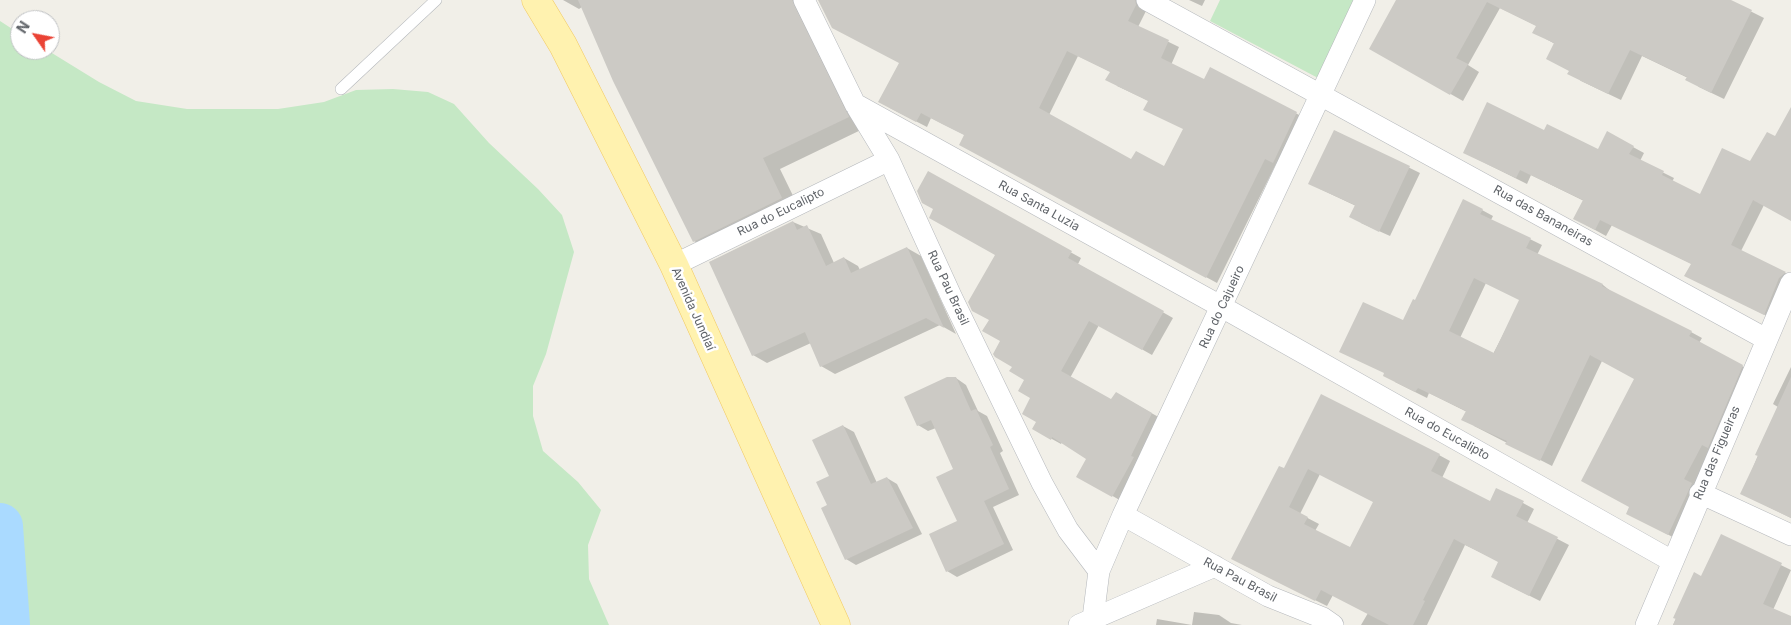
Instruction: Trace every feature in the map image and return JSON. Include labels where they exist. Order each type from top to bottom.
[{"type":"main road","name":"Avenida Jundiaí","points":[[536,0],[563,45],[674,265],[836,625]]},
{"type":"street","name":"Rua Pau Brasil","points":[[804,0],[855,104],[889,160],[952,298],[1042,484],[1068,530],[1099,570]]},
{"type":"street","name":"Rua das Bananeiras","points":[[1147,0],[1766,339]]},
{"type":"street","name":"Rua do Cajueiro","points":[[1086,622],[1099,570],[1123,515],[1365,0]]},
{"type":"street","name":"Rua Santa Luzia","points":[[855,104],[1222,307]]},
{"type":"street","name":"Rua do Eucalipto","points":[[674,265],[889,160]]},
{"type":"street","name":"Rua das Figueiras","points":[[1646,625],[1700,493],[1791,283]]},
{"type":"street","name":"Rua do Eucalipto","points":[[1222,307],[1672,561]]},
{"type":"street","points":[[1700,493],[1791,535]]},
{"type":"street","name":"Rua Pau Brasil","points":[[1123,515],[1268,596],[1326,623]]},
{"type":"street","points":[[1086,622],[1215,566]]},
{"type":"lane","points":[[341,89],[436,0]]},
{"type":"green space","points":[[1220,0],[1361,0],[1318,78],[1210,21]]},
{"type":"green space","points":[[0,21],[10,28],[10,60],[60,60],[60,58],[99,82],[136,101],[187,109],[278,109],[324,102],[356,90],[393,89],[428,92],[454,104],[489,143],[538,189],[562,215],[574,252],[546,354],[533,386],[533,416],[543,451],[578,482],[601,510],[588,545],[589,579],[609,625],[0,625]]},
{"type":"building","points":[[578,0],[792,0],[849,117],[763,158],[782,198],[693,242],[613,81]]},
{"type":"building","points":[[818,0],[1135,0],[1136,5],[1128,21],[1169,40],[1161,58],[1204,79],[1210,67],[1297,112],[1273,163],[1265,159],[1206,278],[959,145],[964,135],[921,113],[916,122],[878,102],[899,63],[832,28]],"holes":[[[1067,51],[1110,72],[1105,80],[1148,101],[1143,110],[1183,129],[1164,166],[1136,151],[1131,159],[1039,108]]]},
{"type":"building","points":[[1396,0],[1731,0],[1752,10],[1711,93],[1685,80],[1687,77],[1630,50],[1608,94],[1567,74],[1569,71],[1546,59],[1554,43],[1532,33],[1536,26],[1487,2],[1456,58],[1468,64],[1450,95],[1369,49]]},
{"type":"building","points":[[1487,102],[1544,130],[1547,124],[1598,149],[1607,131],[1634,146],[1629,154],[1664,171],[1662,175],[1700,194],[1722,148],[1750,161],[1767,132],[1775,136],[1791,107],[1791,221],[1753,200],[1731,245],[1786,272],[1779,278],[1764,315],[1684,276],[1691,264],[1600,220],[1595,230],[1573,219],[1583,200],[1520,170],[1516,178],[1463,153]]},
{"type":"building","points":[[1334,130],[1410,166],[1379,232],[1349,217],[1355,205],[1308,184]]},
{"type":"building","points":[[928,171],[1072,251],[1068,258],[1164,311],[1142,350],[1089,321],[1061,371],[1111,399],[1116,392],[1152,413],[1131,456],[1134,457],[1112,497],[1076,477],[1086,459],[1052,437],[1051,440],[1032,429],[1036,422],[1022,414],[1030,398],[1018,391],[1024,380],[1009,371],[1012,367],[995,357],[993,354],[1000,341],[982,331],[989,320],[972,311],[968,302],[995,255],[929,218],[933,209],[922,203],[917,191]]},
{"type":"building","points":[[1463,199],[1483,209],[1480,214],[1531,238],[1526,248],[1603,284],[1602,286],[1692,331],[1689,336],[1743,365],[1708,448],[1702,445],[1684,479],[1692,483],[1668,535],[1626,514],[1629,507],[1581,481],[1634,379],[1590,355],[1540,461],[1505,444],[1507,441],[1461,420],[1466,411],[1418,388],[1415,392],[1383,376],[1384,373],[1339,352],[1363,302],[1403,320],[1413,299],[1415,300]],"holes":[[[1474,278],[1519,300],[1494,353],[1449,331]]]},
{"type":"building","points":[[793,221],[797,230],[807,225],[826,266],[844,257],[851,273],[907,247],[944,328],[926,318],[820,367],[805,332],[752,356],[709,262]]},
{"type":"building","points":[[947,377],[956,377],[971,411],[976,409],[993,445],[990,447],[1009,489],[984,501],[1004,544],[946,572],[929,534],[957,521],[936,477],[953,469],[931,420],[917,426],[904,397]]},
{"type":"building","points":[[1791,377],[1791,518],[1740,494],[1758,456],[1755,455]]},
{"type":"building","points":[[1321,394],[1440,454],[1431,471],[1490,501],[1496,488],[1524,501],[1516,516],[1558,537],[1529,596],[1491,577],[1498,562],[1454,539],[1423,600],[1425,601],[1413,625],[1389,625],[1321,590],[1315,601],[1231,559],[1279,466],[1284,468]],"holes":[[[1308,469],[1373,502],[1350,547],[1304,524],[1308,517],[1289,507]]]},
{"type":"building","points":[[843,425],[871,484],[887,477],[913,528],[845,560],[821,508],[827,505],[816,482],[829,476],[812,440]]},
{"type":"building","points":[[1721,534],[1782,563],[1763,604],[1791,616],[1791,625],[1673,625],[1676,619],[1673,618],[1694,572],[1701,576]]},
{"type":"waterway","points":[[0,526],[7,625]]}]
